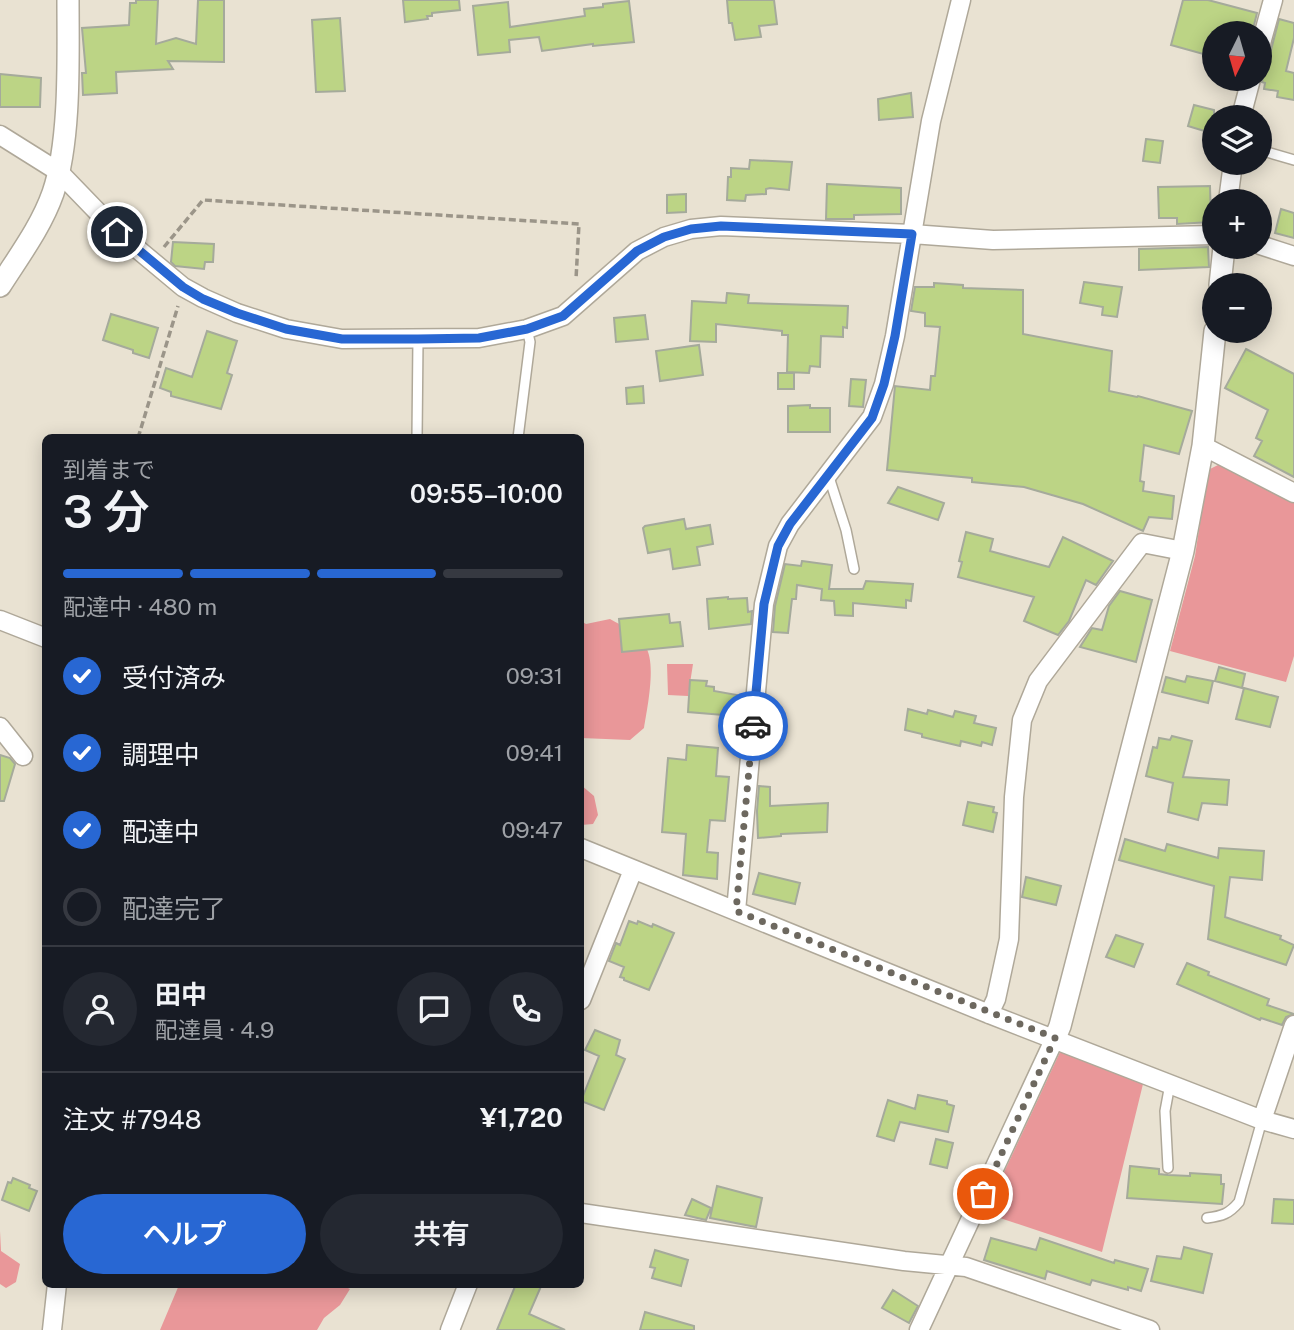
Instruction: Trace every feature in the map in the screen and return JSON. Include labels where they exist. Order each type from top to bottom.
[{"type":"street","points":[[0,286],[32,237],[52,195],[59,172],[64,139],[68,0]]},
{"type":"street","points":[[736,911],[764,604],[778,546],[790,524],[872,418],[884,384],[932,121],[961,0]]},
{"type":"street","points":[[1267,21],[1273,0]]},
{"type":"street","points":[[0,135],[59,172],[117,232],[183,287],[203,299],[286,329],[342,339],[479,338],[527,329],[563,316],[637,251],[664,237],[691,229],[721,226],[993,240],[1202,235]]},
{"type":"street","points":[[1272,249],[1294,256]]},
{"type":"street","points":[[919,1330],[1055,1038],[1067,1000],[1183,551],[1203,446],[1214,343]]},
{"type":"street","points":[[1203,446],[1294,493]]},
{"type":"street","points":[[989,1014],[996,999],[1009,939],[1014,797],[1022,720],[1038,681],[1142,543],[1183,551]]},
{"type":"street","points":[[0,620],[42,636]]},
{"type":"street","points":[[0,727],[23,756]]},
{"type":"street","points":[[584,849],[989,1014],[1262,1120],[1294,1129]]},
{"type":"street","points":[[584,990],[633,870]]},
{"type":"street","points":[[1262,1120],[1294,1025]]},
{"type":"street","points":[[584,1213],[904,1261],[967,1267],[1150,1330]]},
{"type":"street","points":[[52,1330],[57,1288]]},
{"type":"street","points":[[450,1330],[466,1288]]},
{"type":"lane","points":[[1272,154],[1294,160]]},
{"type":"lane","points":[[518,434],[530,342],[527,329]]},
{"type":"lane","points":[[417,434],[418,339]]},
{"type":"lane","points":[[828,474],[846,530],[854,569]]},
{"type":"lane","points":[[1168,1168],[1165,1111],[1170,1084]]},
{"type":"lane","points":[[1207,1218],[1223,1216],[1239,1202],[1262,1120]]},
{"type":"path","points":[[152,262],[203,200],[579,224],[575,306]]},
{"type":"path","points":[[139,434],[183,287]]},
{"type":"shaded area","points":[[1222,463],[1294,501],[1294,656],[1286,682],[1170,651],[1195,556],[1208,470]]},
{"type":"shaded area","points":[[610,619],[629,630],[649,653],[650,686],[644,728],[630,740],[584,738],[584,623]]},
{"type":"shaded area","points":[[667,664],[693,664],[688,696],[668,695]]},
{"type":"shaded area","points":[[584,788],[594,796],[598,815],[593,824],[584,825]]},
{"type":"shaded area","points":[[1061,1050],[1143,1084],[1102,1252],[985,1213]]},
{"type":"shaded area","points":[[0,1231],[1,1251],[20,1264],[16,1282],[6,1288],[0,1284]]},
{"type":"shaded area","points":[[178,1288],[350,1289],[340,1305],[324,1318],[317,1330],[160,1330]]},
{"type":"building","points":[[136,0],[158,0],[156,44],[176,38],[196,44],[198,0],[224,0],[224,62],[168,61],[173,69],[116,72],[117,93],[83,95],[82,73],[86,73],[82,28],[129,25],[130,3],[136,3]]},
{"type":"building","points":[[403,0],[459,0],[460,10],[432,13],[432,16],[427,16],[428,19],[405,22]]},
{"type":"building","points":[[727,0],[774,0],[777,24],[759,26],[761,37],[735,40],[732,23],[729,23]]},
{"type":"building","points":[[1183,0],[1208,0],[1257,13],[1255,21],[1202,21],[1202,54],[1171,45]]},
{"type":"building","points":[[629,1],[634,42],[542,51],[539,37],[509,40],[510,52],[478,55],[473,6],[508,2],[510,27],[585,16],[584,9]]},
{"type":"building","points":[[340,18],[345,91],[316,92],[312,20]]},
{"type":"building","points":[[1279,19],[1294,23],[1294,38],[1286,71],[1294,73],[1294,100],[1277,97],[1278,91],[1272,90],[1272,46]]},
{"type":"building","points":[[0,74],[41,78],[40,107],[0,107]]},
{"type":"building","points":[[911,93],[913,117],[879,120],[878,99]]},
{"type":"building","points":[[1194,105],[1202,107],[1202,130],[1188,126]]},
{"type":"building","points":[[1146,139],[1163,141],[1160,163],[1143,161]]},
{"type":"building","points":[[750,160],[792,162],[789,190],[770,188],[766,189],[766,194],[746,195],[745,201],[727,200],[731,168],[749,169]]},
{"type":"building","points":[[827,184],[901,188],[901,214],[854,215],[854,219],[826,219]]},
{"type":"building","points":[[1210,186],[1210,189],[1202,189],[1202,223],[1177,224],[1177,218],[1159,218],[1158,187]]},
{"type":"building","points":[[686,194],[686,212],[667,213],[667,195]]},
{"type":"building","points":[[1281,209],[1294,213],[1294,238],[1275,233]]},
{"type":"building","points":[[173,242],[214,244],[213,262],[205,262],[204,269],[175,266],[171,262]]},
{"type":"building","points":[[1202,247],[1202,259],[1209,259],[1209,267],[1139,270],[1139,249]]},
{"type":"building","points":[[1084,282],[1122,287],[1117,317],[1102,315],[1103,307],[1080,303]]},
{"type":"building","points":[[934,283],[963,285],[963,288],[1023,290],[1023,334],[1112,351],[1109,391],[1192,411],[1179,454],[1144,445],[1140,481],[1144,482],[1143,491],[1174,496],[1172,519],[1149,517],[1143,531],[1083,504],[1024,487],[972,482],[972,478],[887,470],[895,386],[930,390],[931,376],[935,376],[940,327],[925,326],[925,313],[911,311],[915,287],[934,287]]},
{"type":"building","points":[[727,293],[749,295],[748,303],[848,306],[847,328],[843,327],[843,337],[821,336],[820,367],[810,366],[809,373],[787,372],[788,335],[782,335],[782,331],[716,324],[716,342],[690,341],[692,301],[726,303]]},
{"type":"building","points":[[111,314],[158,328],[149,358],[103,340]]},
{"type":"building","points":[[645,315],[648,339],[616,342],[614,318]]},
{"type":"building","points":[[207,331],[237,341],[227,373],[232,375],[221,409],[171,396],[171,392],[160,388],[166,368],[192,377]]},
{"type":"building","points":[[699,345],[703,375],[660,381],[656,351]]},
{"type":"building","points":[[1246,349],[1294,374],[1294,477],[1254,456],[1262,441],[1256,438],[1268,410],[1225,388]]},
{"type":"building","points":[[778,373],[794,373],[794,389],[778,389]]},
{"type":"building","points":[[851,379],[866,380],[863,407],[849,406]]},
{"type":"building","points":[[643,386],[644,403],[627,404],[626,388]]},
{"type":"building","points":[[810,405],[810,408],[830,408],[830,432],[788,432],[788,406]]},
{"type":"building","points":[[898,487],[944,503],[938,520],[888,503]]},
{"type":"building","points":[[684,519],[686,529],[710,525],[713,544],[697,547],[700,565],[673,569],[670,549],[648,553],[643,528]]},
{"type":"building","points":[[966,532],[993,539],[990,551],[1049,567],[1063,537],[1113,561],[1096,585],[1086,580],[1069,621],[1058,635],[1024,621],[1034,597],[958,577]]},
{"type":"building","points":[[802,561],[832,565],[829,589],[863,589],[866,581],[913,584],[911,601],[906,600],[906,608],[853,603],[853,616],[835,615],[834,601],[821,600],[822,589],[797,585],[796,599],[792,599],[788,633],[773,632],[775,606],[785,564],[801,566]]},
{"type":"building","points":[[1120,591],[1152,600],[1136,662],[1080,647],[1092,628],[1102,630],[1109,606]]},
{"type":"building","points":[[747,598],[748,612],[752,611],[751,624],[709,629],[707,599]]},
{"type":"building","points":[[669,614],[670,623],[680,622],[683,646],[622,652],[619,619]]},
{"type":"building","points":[[1219,667],[1245,674],[1242,688],[1215,681]]},
{"type":"building","points":[[1187,676],[1213,681],[1208,703],[1162,692],[1166,677],[1185,682]]},
{"type":"building","points":[[690,680],[707,681],[706,686],[714,687],[714,691],[737,695],[735,716],[688,712]]},
{"type":"building","points":[[1244,688],[1278,697],[1270,727],[1236,719]]},
{"type":"building","points":[[908,709],[927,714],[928,710],[953,717],[955,711],[976,716],[974,723],[996,728],[992,745],[982,742],[981,746],[961,741],[960,746],[905,730]]},
{"type":"building","points":[[1172,736],[1192,741],[1183,777],[1229,780],[1227,805],[1202,803],[1198,820],[1168,812],[1173,783],[1146,776],[1153,747],[1157,748],[1159,738],[1170,740]]},
{"type":"building","points":[[687,745],[718,748],[716,776],[729,777],[725,821],[710,820],[707,852],[718,853],[717,879],[683,875],[686,834],[662,832],[668,758],[686,760]]},
{"type":"building","points":[[0,755],[10,758],[15,764],[4,801],[0,801]]},
{"type":"building","points":[[759,786],[770,787],[770,806],[828,803],[827,832],[758,838]]},
{"type":"building","points":[[968,802],[994,807],[993,812],[997,813],[993,832],[963,825]]},
{"type":"building","points":[[1125,839],[1165,851],[1167,844],[1218,858],[1219,848],[1264,851],[1262,880],[1230,877],[1225,917],[1281,936],[1280,939],[1294,945],[1286,965],[1208,939],[1214,886],[1119,860]]},
{"type":"building","points":[[759,873],[800,883],[795,904],[753,894]]},
{"type":"building","points":[[1026,877],[1061,886],[1056,905],[1022,897]]},
{"type":"building","points":[[629,921],[637,924],[638,921],[652,927],[653,924],[674,933],[649,990],[624,980],[620,977],[624,967],[609,961],[616,943],[620,945]]},
{"type":"building","points":[[1116,935],[1143,944],[1134,967],[1106,957]]},
{"type":"building","points":[[1187,963],[1209,972],[1208,975],[1269,999],[1267,1005],[1294,1014],[1286,1017],[1282,1025],[1261,1018],[1260,1020],[1177,984]]},
{"type":"building","points":[[595,1030],[620,1040],[616,1055],[625,1059],[604,1110],[584,1102],[584,1094],[599,1056],[585,1050]]},
{"type":"building","points":[[918,1095],[947,1101],[947,1104],[954,1106],[948,1132],[900,1122],[894,1141],[877,1136],[888,1100],[915,1109]]},
{"type":"building","points":[[936,1139],[953,1143],[947,1168],[930,1164]]},
{"type":"building","points":[[1130,1166],[1159,1169],[1159,1174],[1168,1175],[1221,1175],[1221,1184],[1224,1184],[1222,1204],[1127,1198]]},
{"type":"building","points":[[13,1178],[37,1191],[29,1211],[2,1200],[8,1182],[11,1183]]},
{"type":"building","points":[[717,1186],[762,1198],[756,1227],[710,1218]]},
{"type":"building","points":[[692,1199],[711,1208],[706,1220],[685,1215]]},
{"type":"building","points":[[1274,1199],[1294,1200],[1294,1224],[1272,1223]]},
{"type":"building","points":[[991,1238],[1036,1250],[1040,1238],[1114,1263],[1115,1260],[1148,1269],[1141,1291],[1092,1280],[1090,1285],[1047,1271],[1045,1279],[984,1260]]},
{"type":"building","points":[[1184,1247],[1212,1254],[1203,1293],[1151,1281],[1157,1256],[1181,1259]]},
{"type":"building","points":[[655,1250],[688,1260],[681,1286],[652,1278],[655,1268],[650,1267]]},
{"type":"building","points":[[514,1288],[540,1288],[529,1314],[565,1330],[497,1330]]},
{"type":"building","points":[[893,1290],[918,1306],[909,1323],[882,1308]]},
{"type":"building","points":[[645,1312],[694,1326],[694,1330],[640,1330]]},
{"type":"way so far","points":[[753,726],[736,911],[989,1014],[1055,1038],[983,1194]]},
{"type":"route","points":[[117,232],[183,287],[203,299],[286,329],[342,339],[479,338],[527,329],[563,316],[637,251],[664,237],[691,229],[721,226],[912,234],[895,336],[884,384],[872,418],[790,524],[778,546],[764,604],[753,726]]}]
